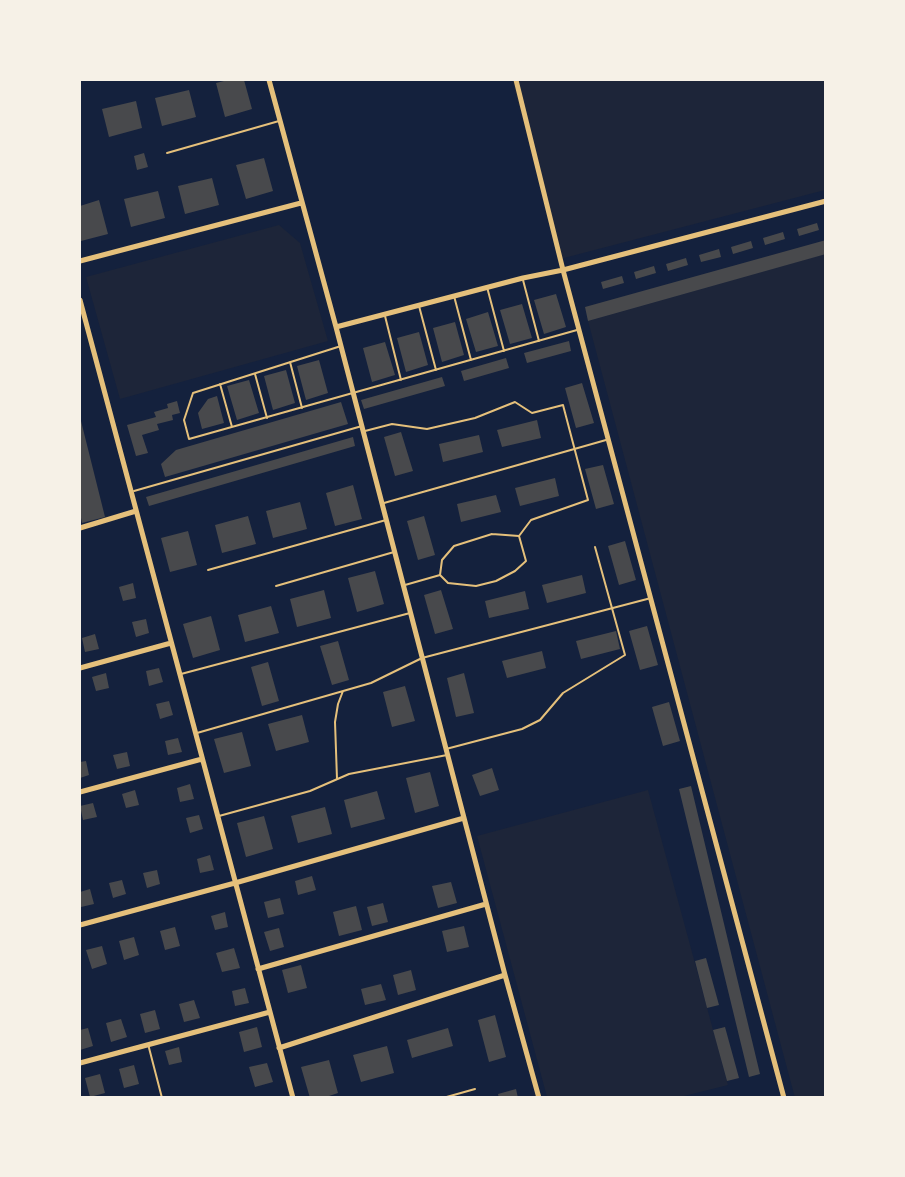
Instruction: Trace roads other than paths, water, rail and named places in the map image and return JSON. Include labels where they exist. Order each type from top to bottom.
[{"type":"street","points":[[269,80],[539,1098]]},
{"type":"street","points":[[516,80],[563,270],[784,1098]]},
{"type":"street","points":[[336,327],[825,201]]},
{"type":"street","points":[[80,261],[301,203]]},
{"type":"street","points":[[80,300],[292,1098]]},
{"type":"street","points":[[80,528],[136,511]]},
{"type":"street","points":[[80,668],[171,643]]},
{"type":"street","points":[[80,792],[202,759]]},
{"type":"street","points":[[80,925],[235,884],[464,818]]},
{"type":"street","points":[[258,969],[486,904]]},
{"type":"street","points":[[279,1048],[505,975]]},
{"type":"street","points":[[80,1062],[270,1012]]},
{"type":"lane","points":[[167,153],[280,121]]},
{"type":"lane","points":[[523,278],[539,341]]},
{"type":"lane","points":[[487,288],[504,351]]},
{"type":"lane","points":[[454,296],[471,360]]},
{"type":"lane","points":[[419,305],[436,370]]},
{"type":"lane","points":[[384,314],[401,380]]},
{"type":"lane","points":[[341,346],[193,393],[184,420],[189,439],[579,330]]},
{"type":"lane","points":[[290,362],[302,408]]},
{"type":"lane","points":[[255,373],[267,418]]},
{"type":"lane","points":[[220,384],[232,428]]},
{"type":"lane","points":[[131,492],[362,429],[392,423],[427,429],[475,418],[515,402],[532,413],[563,405],[588,500],[531,520],[519,536]]},
{"type":"lane","points":[[382,503],[609,439]]},
{"type":"lane","points":[[208,570],[386,520]]},
{"type":"lane","points":[[440,575],[442,560],[454,546],[492,534],[519,536]]},
{"type":"lane","points":[[440,575],[448,583],[476,586],[496,581],[515,571],[526,561],[519,536]]},
{"type":"lane","points":[[218,817],[310,791],[349,774],[447,752],[522,729],[540,720],[562,693],[624,655],[595,547]]},
{"type":"lane","points":[[276,586],[394,552]]},
{"type":"lane","points":[[403,586],[440,575]]},
{"type":"lane","points":[[195,734],[371,683],[422,658],[651,598]]},
{"type":"lane","points":[[179,674],[410,613]]},
{"type":"lane","points":[[337,779],[335,722],[343,691]]},
{"type":"lane","points":[[148,1044],[162,1098]]},
{"type":"lane","points":[[443,1098],[475,1089]]}]
